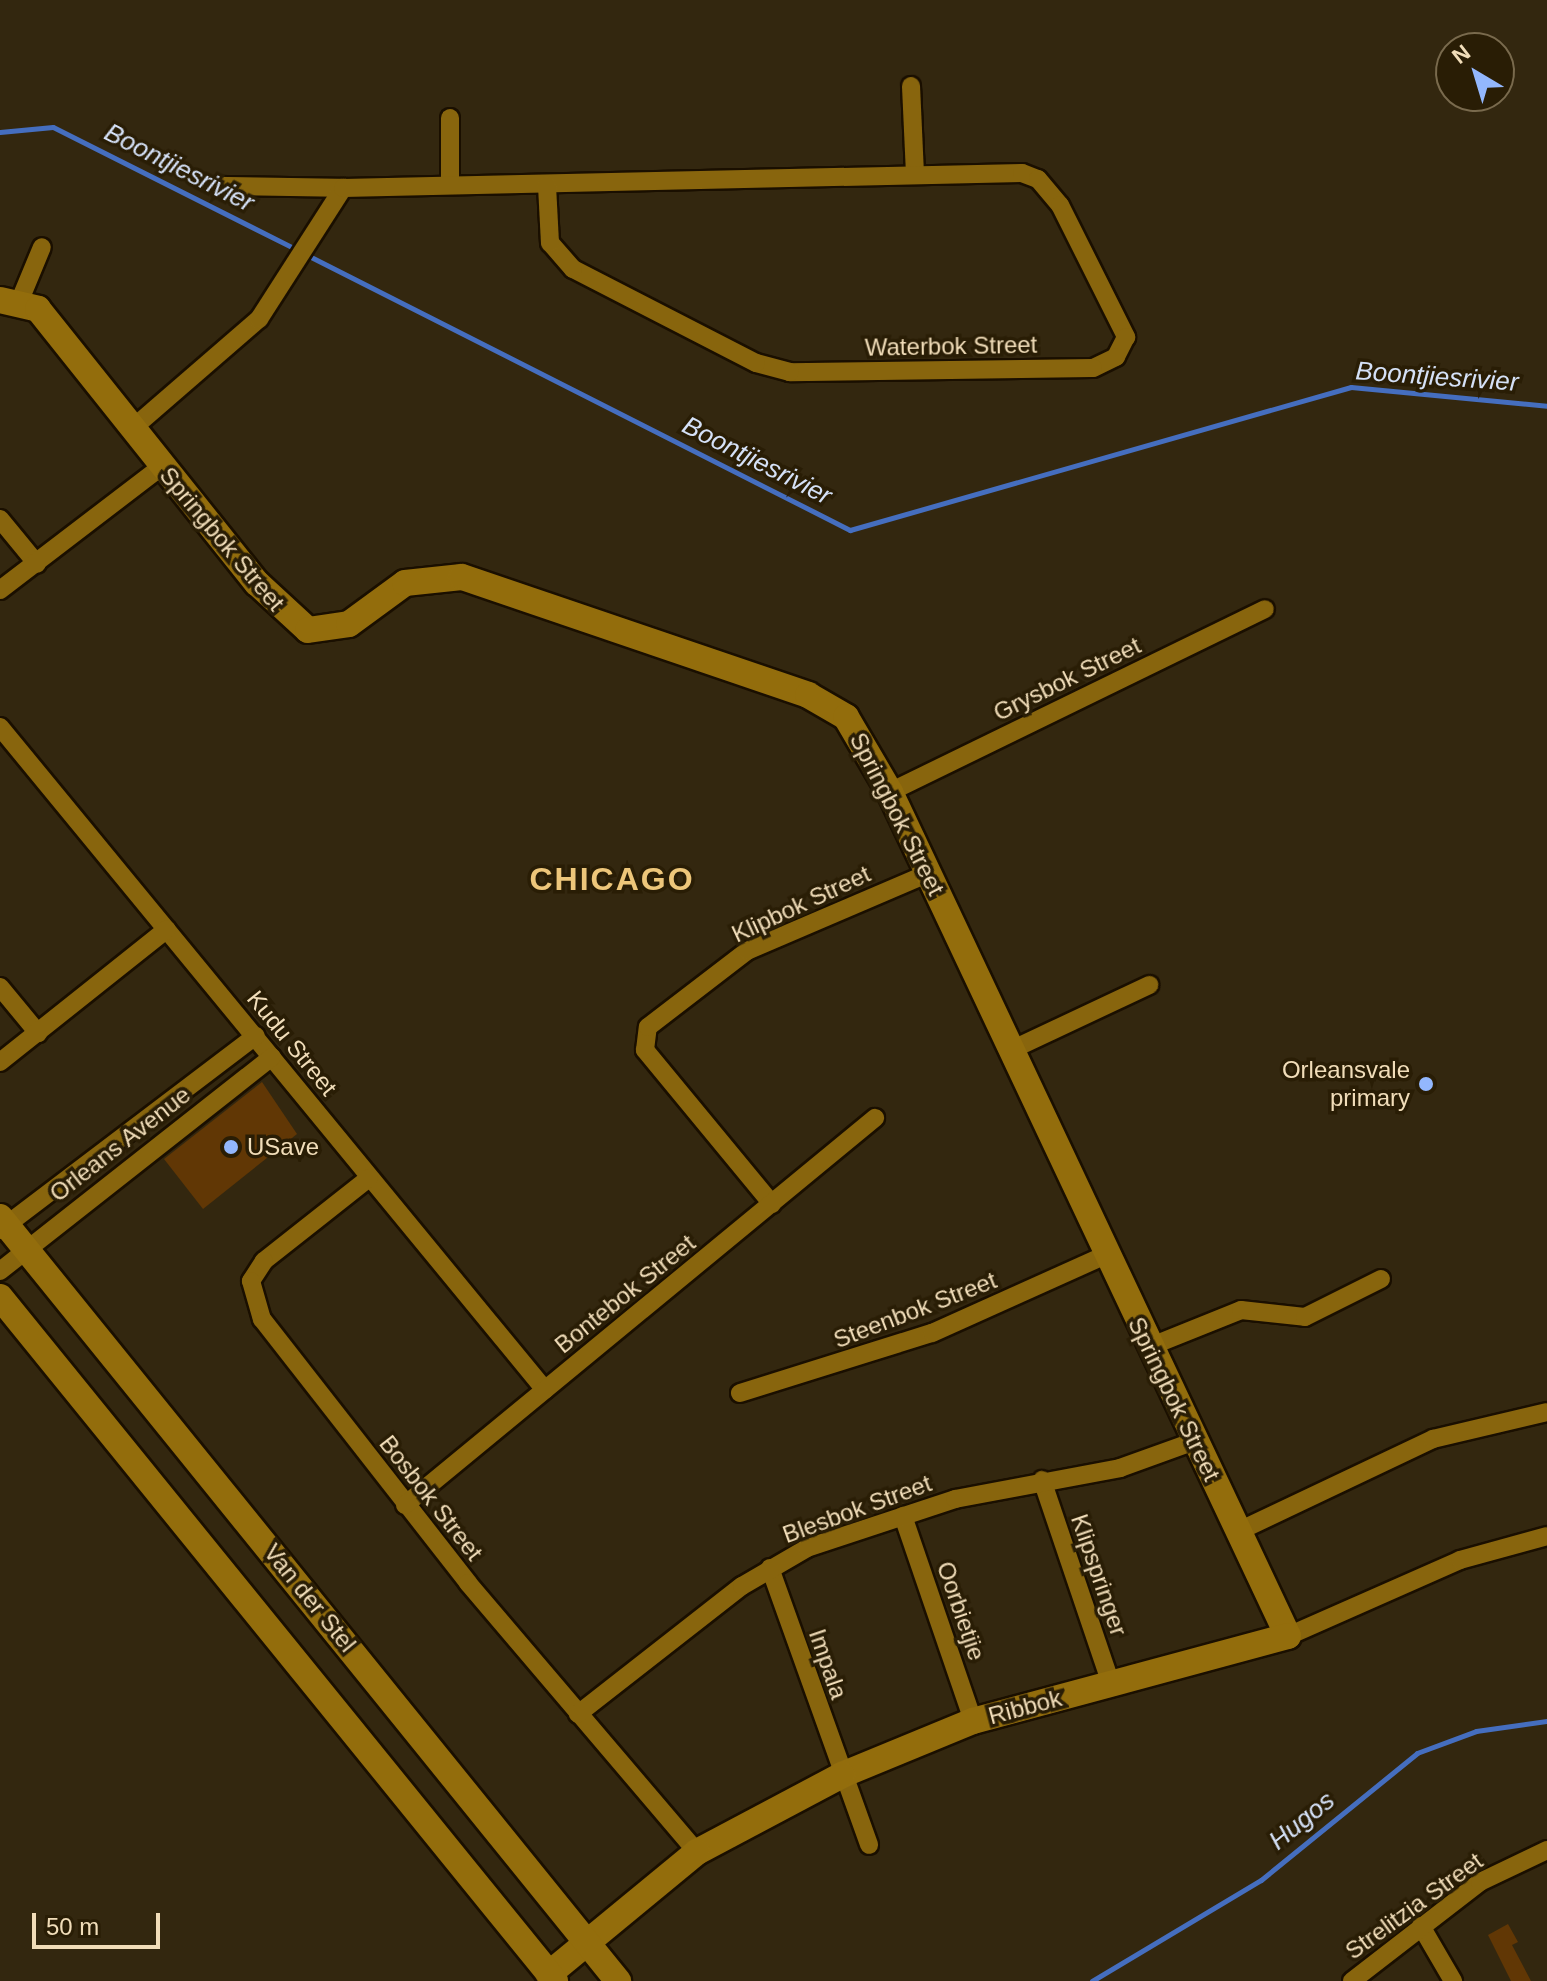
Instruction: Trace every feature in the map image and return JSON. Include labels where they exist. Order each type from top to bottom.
[{"type":"street","points":[[911,86],[915,173]]},
{"type":"street","points":[[450,118],[450,185]]},
{"type":"street","name":"Waterbok Street","points":[[222,186],[547,185],[915,173],[1022,173],[1044,184],[1124,327],[1116,357],[1093,368],[790,372],[756,363],[573,269],[550,243],[547,185]]},
{"type":"street","points":[[133,428],[242,337],[291,270],[343,188]]},
{"type":"street","points":[[10,300],[42,247]]},
{"type":"street","name":"Springbok Street","points":[[10,300],[38,309],[162,466],[289,619],[308,630],[349,624],[405,583],[462,577],[829,705],[860,735],[929,873],[1103,1256],[1288,1636]]},
{"type":"street","points":[[0,590],[162,466]]},
{"type":"street","points":[[0,519],[37,564]]},
{"type":"street","name":"Grysbok Street","points":[[890,792],[1265,609]]},
{"type":"street","name":"Kudu Street","points":[[0,727],[545,1390]]},
{"type":"street","name":"Klipbok Street","points":[[772,1204],[645,1050],[648,1027],[747,951],[929,873]]},
{"type":"street","points":[[0,1062],[167,929]]},
{"type":"street","points":[[1011,1050],[1149,985]]},
{"type":"street","points":[[0,987],[38,1033]]},
{"type":"street","name":"Orleans Avenue","points":[[2,1224],[256,1036]]},
{"type":"street","name":"Orleans Avenue","points":[[0,1271],[272,1057]]},
{"type":"street","name":"Bontebok Street","points":[[405,1505],[875,1118]]},
{"type":"street","name":"Bosbok Street","points":[[369,1178],[264,1261],[251,1281],[253,1300],[405,1505],[697,1852]]},
{"type":"street","name":"Van der Stel","points":[[2,1224],[27,1250],[618,1981]]},
{"type":"street","name":"Steenbok Street","points":[[740,1393],[932,1333],[1103,1256]]},
{"type":"street","points":[[1149,1347],[1241,1310],[1305,1317],[1381,1279]]},
{"type":"street","name":"Van der Stel","points":[[0,1297],[552,1977]]},
{"type":"street","points":[[1239,1531],[1433,1439],[1547,1412]]},
{"type":"street","name":"Blesbok Street","points":[[578,1714],[770,1568],[903,1516],[1042,1480],[1120,1468],[1195,1441]]},
{"type":"street","name":"Klipspringer","points":[[1042,1480],[1111,1684]]},
{"type":"street","name":"Oorbietjie","points":[[903,1516],[973,1721]]},
{"type":"street","name":"Ribbok","points":[[552,1977],[586,1943],[697,1852],[842,1775],[973,1721],[1288,1636],[1460,1560],[1547,1536]]},
{"type":"street","name":"Impala","points":[[770,1568],[869,1845]]},
{"type":"street","name":"Strelitzia Street","points":[[1352,1981],[1480,1882],[1547,1850]]},
{"type":"street","points":[[1421,1926],[1453,1981]]},
{"type":"building","name":"USave","points":[[262,1082],[297,1134],[203,1209],[164,1159]]},
{"type":"building","points":[[1508,1924],[1518,1942],[1512,1945],[1531,1981],[1511,1981],[1488,1935]]},
{"type":"waterway","name":"Boontjiesrivier","points":[[0,132],[53,127],[298,250]]},
{"type":"waterway","name":"Boontjiesrivier","points":[[307,255],[850,530],[1351,387],[1547,406]]},
{"type":"waterway","name":"Hugos","points":[[1092,1981],[1261,1880],[1417,1753],[1476,1731],[1547,1721]]},
{"type":"place","name":"Orleansvale primary","points":[[1426,1084]]},
{"type":"place","name":"USave","points":[[231,1147]]},
{"type":"district","name":"CHICAGO","points":[[612,879]]}]
